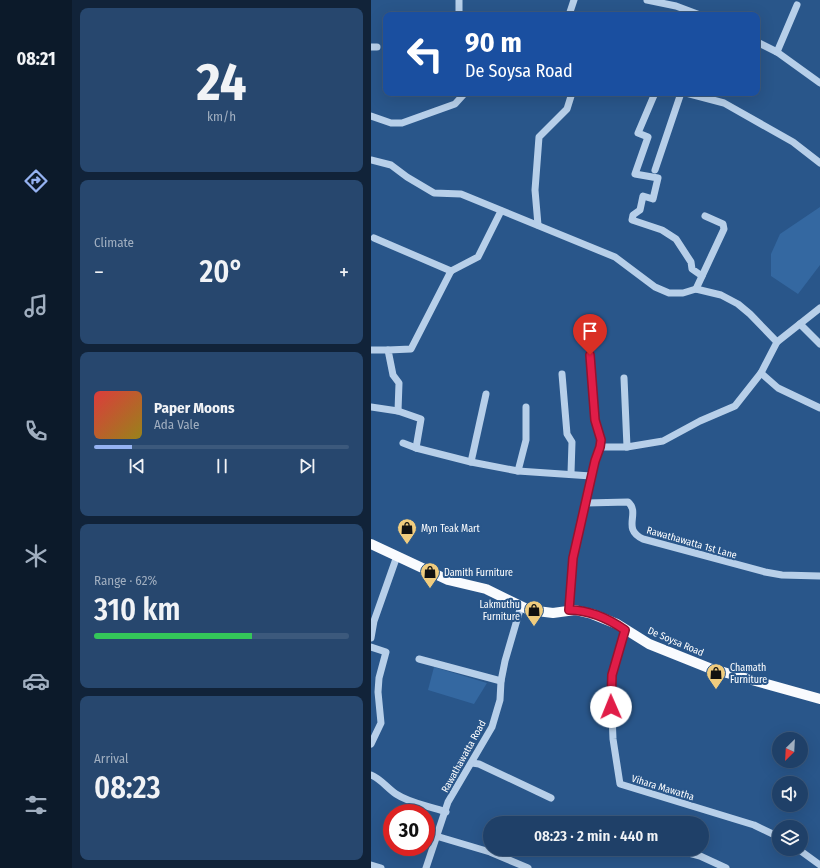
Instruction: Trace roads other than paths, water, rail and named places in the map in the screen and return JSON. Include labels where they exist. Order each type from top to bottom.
[{"type":"main road","name":"De Soysa Road","points":[[371,544],[448,580],[486,589],[529,610],[553,613],[569,610],[592,614],[617,624],[649,644],[709,668],[820,699]]},
{"type":"street","points":[[459,0],[459,12]]},
{"type":"street","points":[[570,12],[574,0]]},
{"type":"street","points":[[647,0],[676,6],[692,12]]},
{"type":"street","points":[[777,52],[797,5]]},
{"type":"street","points":[[760,44],[777,52],[820,84]]},
{"type":"street","points":[[371,116],[391,123],[402,123],[455,104],[462,96]]},
{"type":"street","points":[[538,225],[535,190],[539,137],[567,109],[571,96]]},
{"type":"street","points":[[654,96],[638,133],[648,137],[635,174],[658,178],[653,198],[643,196],[640,210],[633,215],[632,220],[662,230],[676,238],[691,262],[692,269],[702,276]]},
{"type":"street","points":[[655,170],[680,96]]},
{"type":"street","points":[[698,96],[725,103],[793,142],[820,163]]},
{"type":"street","points":[[371,160],[391,165],[407,177],[434,193],[461,194],[615,257],[655,287],[669,292],[683,293],[695,289],[721,295],[738,304],[750,314],[777,342]]},
{"type":"street","points":[[371,350],[411,349],[451,271],[478,257],[501,211]]},
{"type":"street","points":[[695,289],[723,229],[723,224],[705,216]]},
{"type":"street","points":[[374,238],[451,271]]},
{"type":"street","points":[[600,447],[627,447],[663,441],[700,421],[735,406],[761,373],[777,342],[820,308]]},
{"type":"street","points":[[800,324],[820,344]]},
{"type":"street","points":[[388,350],[393,375],[399,383],[398,411]]},
{"type":"street","points":[[569,610],[573,558],[591,476],[601,440],[595,420],[590,355]]},
{"type":"street","points":[[761,373],[778,388],[820,408]]},
{"type":"street","points":[[562,374],[567,434],[572,442],[571,473]]},
{"type":"street","points":[[624,378],[627,447]]},
{"type":"street","points":[[471,462],[486,394]]},
{"type":"street","points":[[371,407],[398,411],[421,419],[416,448]]},
{"type":"street","points":[[518,471],[526,440],[526,407]]},
{"type":"street","points":[[403,443],[416,448],[471,462],[518,471],[571,473],[591,476]]},
{"type":"street","name":"Rawathawatta 1st Lane","points":[[586,504],[629,502],[633,508],[633,530],[635,534],[643,539],[765,572],[781,575],[820,576]]},
{"type":"street","points":[[371,638],[374,621],[397,556]]},
{"type":"street","name":"Rawathawatta Road","points":[[426,868],[449,802],[492,727],[500,700],[501,682],[505,661],[521,606]]},
{"type":"street","name":"Vihara Mawatha","points":[[625,630],[613,671],[611,691],[613,739],[620,784],[754,825],[772,834]]},
{"type":"street","points":[[371,647],[386,652],[379,678],[378,692],[381,723],[371,744]]},
{"type":"street","points":[[419,658],[501,682]]},
{"type":"street","points":[[471,763],[479,764],[551,798]]},
{"type":"street","points":[[371,775],[407,800],[446,812]]},
{"type":"street","points":[[436,836],[490,852],[528,868]]},
{"type":"street","points":[[700,856],[726,868]]},
{"type":"street","points":[[808,856],[820,865]]},
{"type":"street","points":[[371,865],[381,868]]},
{"type":"place","name":"Myn Teak Mart","points":[[407,545]]},
{"type":"place","name":"Damith Furniture","points":[[430,589]]},
{"type":"place","name":"Lakmuthu Furniture","points":[[534,627]]},
{"type":"place","name":"Chamath Furniture","points":[[716,690]]}]
